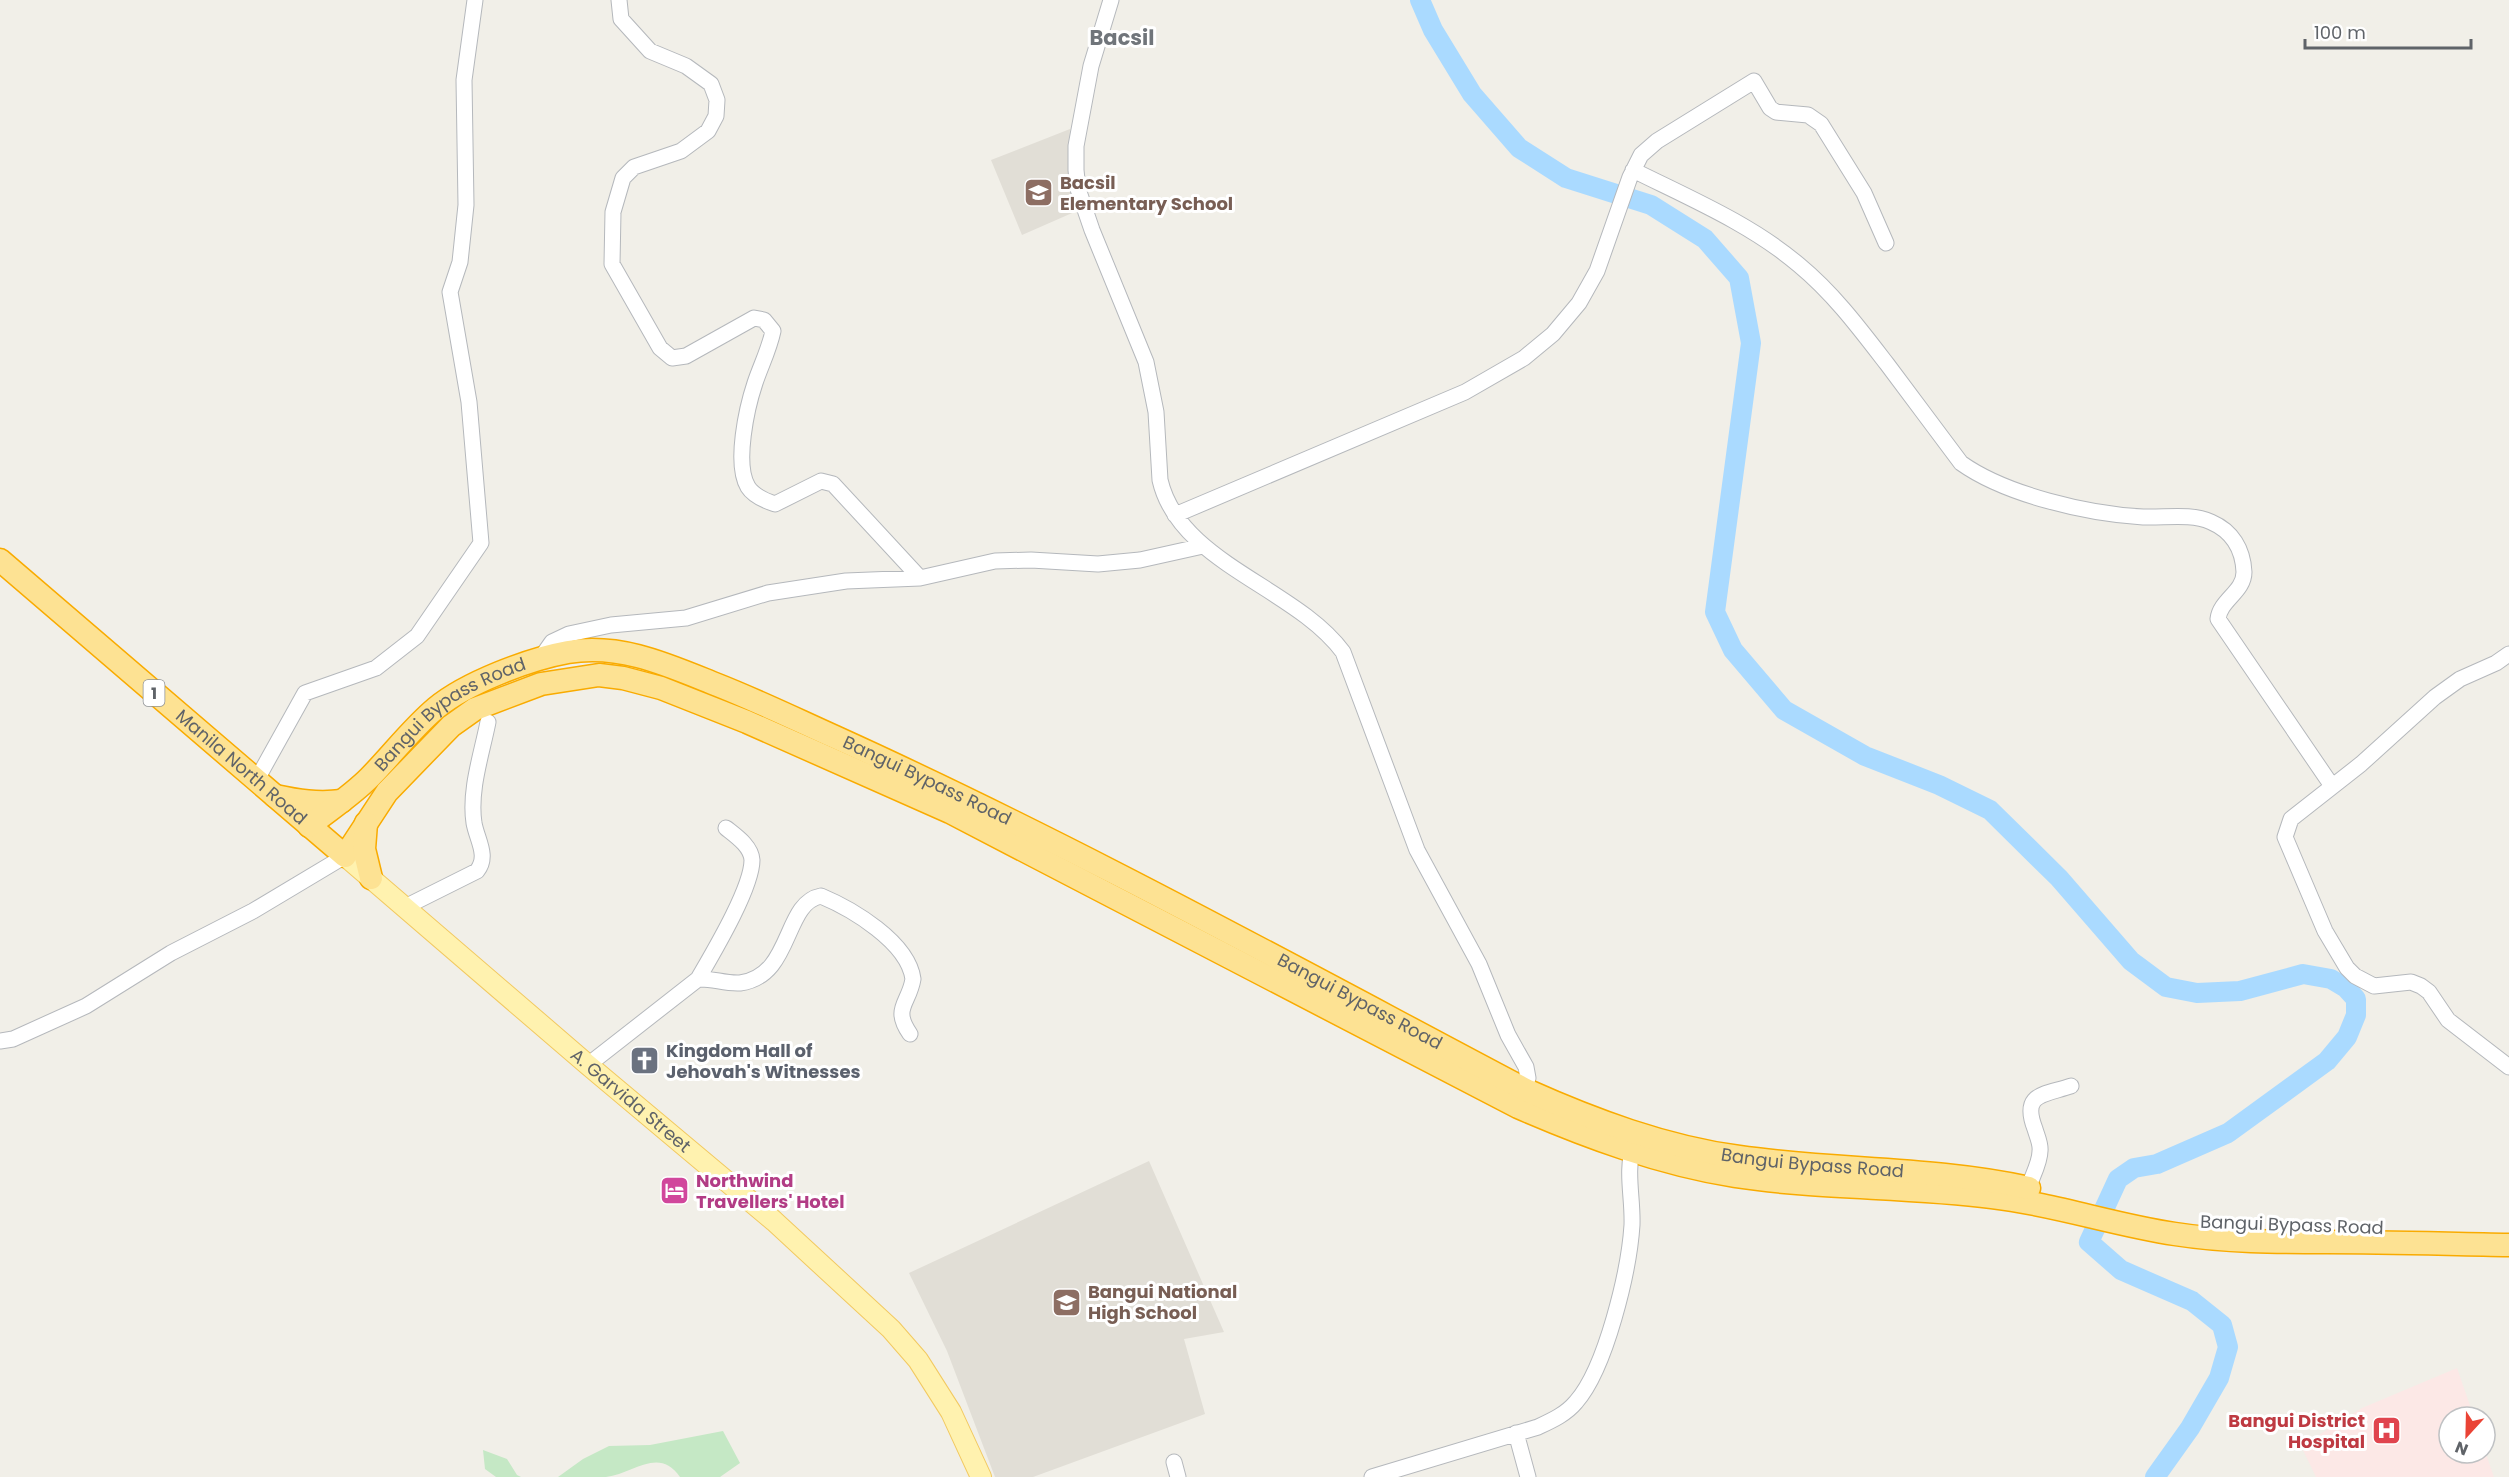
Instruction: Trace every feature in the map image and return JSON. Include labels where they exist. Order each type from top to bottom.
[{"type":"highway","name":"Manila North Road","points":[[0,560],[345,856]]},
{"type":"highway","name":"Bangui Bypass Road","points":[[309,825],[370,777],[436,708],[463,690],[540,659],[570,652],[597,650],[633,654],[667,664],[747,697],[957,792],[1040,834],[1522,1099]]},
{"type":"highway","name":"Bangui Bypass Road","points":[[345,856],[387,792],[451,726],[475,709],[542,684],[599,675],[623,678],[661,688],[758,727],[950,812],[1522,1099],[1567,1108],[1635,1142],[1784,1163],[1950,1174],[2026,1195],[2132,1219],[2175,1234],[2273,1242],[2509,1245]]},
{"type":"highway","points":[[399,746],[416,761]]},
{"type":"highway","points":[[265,788],[308,802],[323,804],[342,801]]},
{"type":"highway","points":[[366,823],[364,849],[371,878]]},
{"type":"highway","name":"Bangui Bypass Road","points":[[2132,1219],[2225,1224],[2509,1231]]},
{"type":"main road","name":"A. Garvida Street","points":[[345,856],[774,1221],[891,1329],[918,1360],[951,1412],[981,1477]]},
{"type":"street","points":[[265,788],[305,693],[376,668],[417,636],[481,543],[469,402],[450,292],[460,262],[466,205],[464,80],[475,0]]},
{"type":"street","points":[[619,0],[621,19],[650,51],[686,66],[703,78],[711,84],[717,100],[716,117],[708,131],[681,151],[634,167],[623,178],[612,212],[612,264],[660,348],[672,357],[686,356],[754,318],[764,320],[773,331],[770,348],[761,366],[750,401],[742,459],[742,469],[748,488],[764,500],[775,504],[821,481],[833,484],[920,578]]},
{"type":"street","points":[[1111,0],[1091,66],[1076,146],[1078,189],[1092,230],[1146,362],[1156,412],[1160,480],[1166,502],[1203,546],[1274,593],[1322,629],[1342,652],[1418,850],[1479,964],[1508,1035],[1526,1067],[1528,1078],[1522,1099]]},
{"type":"street","points":[[1175,515],[1465,392],[1524,358],[1553,334],[1579,303],[1597,271],[1631,173],[1641,155],[1657,141],[1754,81],[1770,108],[1776,112],[1808,115],[1821,124],[1864,193],[1886,243]]},
{"type":"street","points":[[1631,173],[1712,209],[1761,238],[1798,264],[1849,315],[1961,463],[1978,476],[2062,505],[2141,517],[2190,518],[2211,522],[2232,536],[2239,545],[2244,574],[2236,594],[2219,611],[2218,618],[2331,786]]},
{"type":"street","points":[[540,659],[552,642],[587,629],[686,618],[768,593],[846,581],[920,578],[996,561],[1031,560],[1098,564],[1140,560],[1203,546]]},
{"type":"street","points":[[2509,654],[2496,663],[2460,679],[2435,697],[2361,764],[2291,819],[2284,837],[2325,931],[2347,968],[2355,976],[2373,986],[2411,982],[2421,986],[2429,992],[2448,1020],[2509,1067]]},
{"type":"street","points":[[405,907],[477,871],[483,864],[483,855],[474,822],[475,795],[488,722]]},
{"type":"street","points":[[588,1065],[698,979],[723,938],[745,887],[752,860],[749,850],[726,828]]},
{"type":"street","points":[[0,1041],[13,1039],[86,1006],[171,953],[253,910],[345,856]]},
{"type":"street","points":[[698,979],[740,983],[761,975],[777,960],[795,920],[808,903],[815,897],[821,896],[862,916],[901,954],[913,979],[900,1014],[903,1025],[910,1034]]},
{"type":"street","points":[[2026,1195],[2040,1153],[2040,1144],[2029,1110],[2032,1102],[2039,1097],[2071,1086]]},
{"type":"street","points":[[1372,1477],[1548,1423],[1570,1409],[1578,1400],[1598,1363],[1609,1332],[1629,1250],[1632,1223],[1629,1163],[1635,1142]]},
{"type":"street","points":[[1516,1433],[1528,1477]]},
{"type":"shaded area","name":"Bacsil Elementary School","points":[[1070,129],[1068,177],[1079,210],[1022,235],[991,160]]},
{"type":"shaded area","name":"Bangui National High School","points":[[1149,1161],[1224,1332],[1184,1339],[1205,1414],[1033,1477],[995,1477],[947,1351],[909,1273]]},
{"type":"shaded area","name":"Bangui District Hospital","points":[[2457,1368],[2470,1405],[2437,1405],[2437,1465],[2490,1465],[2494,1477],[2316,1477],[2301,1446],[2362,1408]]},
{"type":"green space","points":[[723,1431],[740,1463],[720,1477],[680,1477],[672,1468],[654,1463],[606,1477],[558,1477],[583,1459],[609,1446],[650,1445]]},
{"type":"green space","points":[[483,1450],[507,1459],[517,1475],[521,1477],[496,1477],[485,1469]]},
{"type":"waterway","points":[[1420,0],[1433,30],[1472,94],[1519,148],[1566,178],[1651,205],[1705,239],[1739,278],[1751,343],[1715,612],[1733,650],[1784,710],[1865,756],[1939,785],[1990,810],[2059,878],[2131,961],[2166,987],[2197,993],[2240,991],[2303,974],[2331,979],[2346,988],[2356,999],[2356,1015],[2347,1037],[2327,1061],[2228,1133],[2157,1164],[2134,1168],[2118,1179],[2089,1242],[2121,1270],[2192,1301],[2222,1325],[2228,1347],[2219,1378],[2190,1428],[2155,1477]]},
{"type":"place","name":"Bacsil Elementary School","points":[[1039,193]]},
{"type":"place","name":"Kingdom Hall of Jehovah's Witnesses","points":[[645,1061]]},
{"type":"place","name":"Northwind Travellers' Hotel","points":[[675,1191]]},
{"type":"place","name":"Bangui National High School","points":[[1067,1302]]},
{"type":"place","name":"Bangui District Hospital","points":[[2386,1431]]},
{"type":"district","name":"Bacsil","points":[[1122,38]]}]
